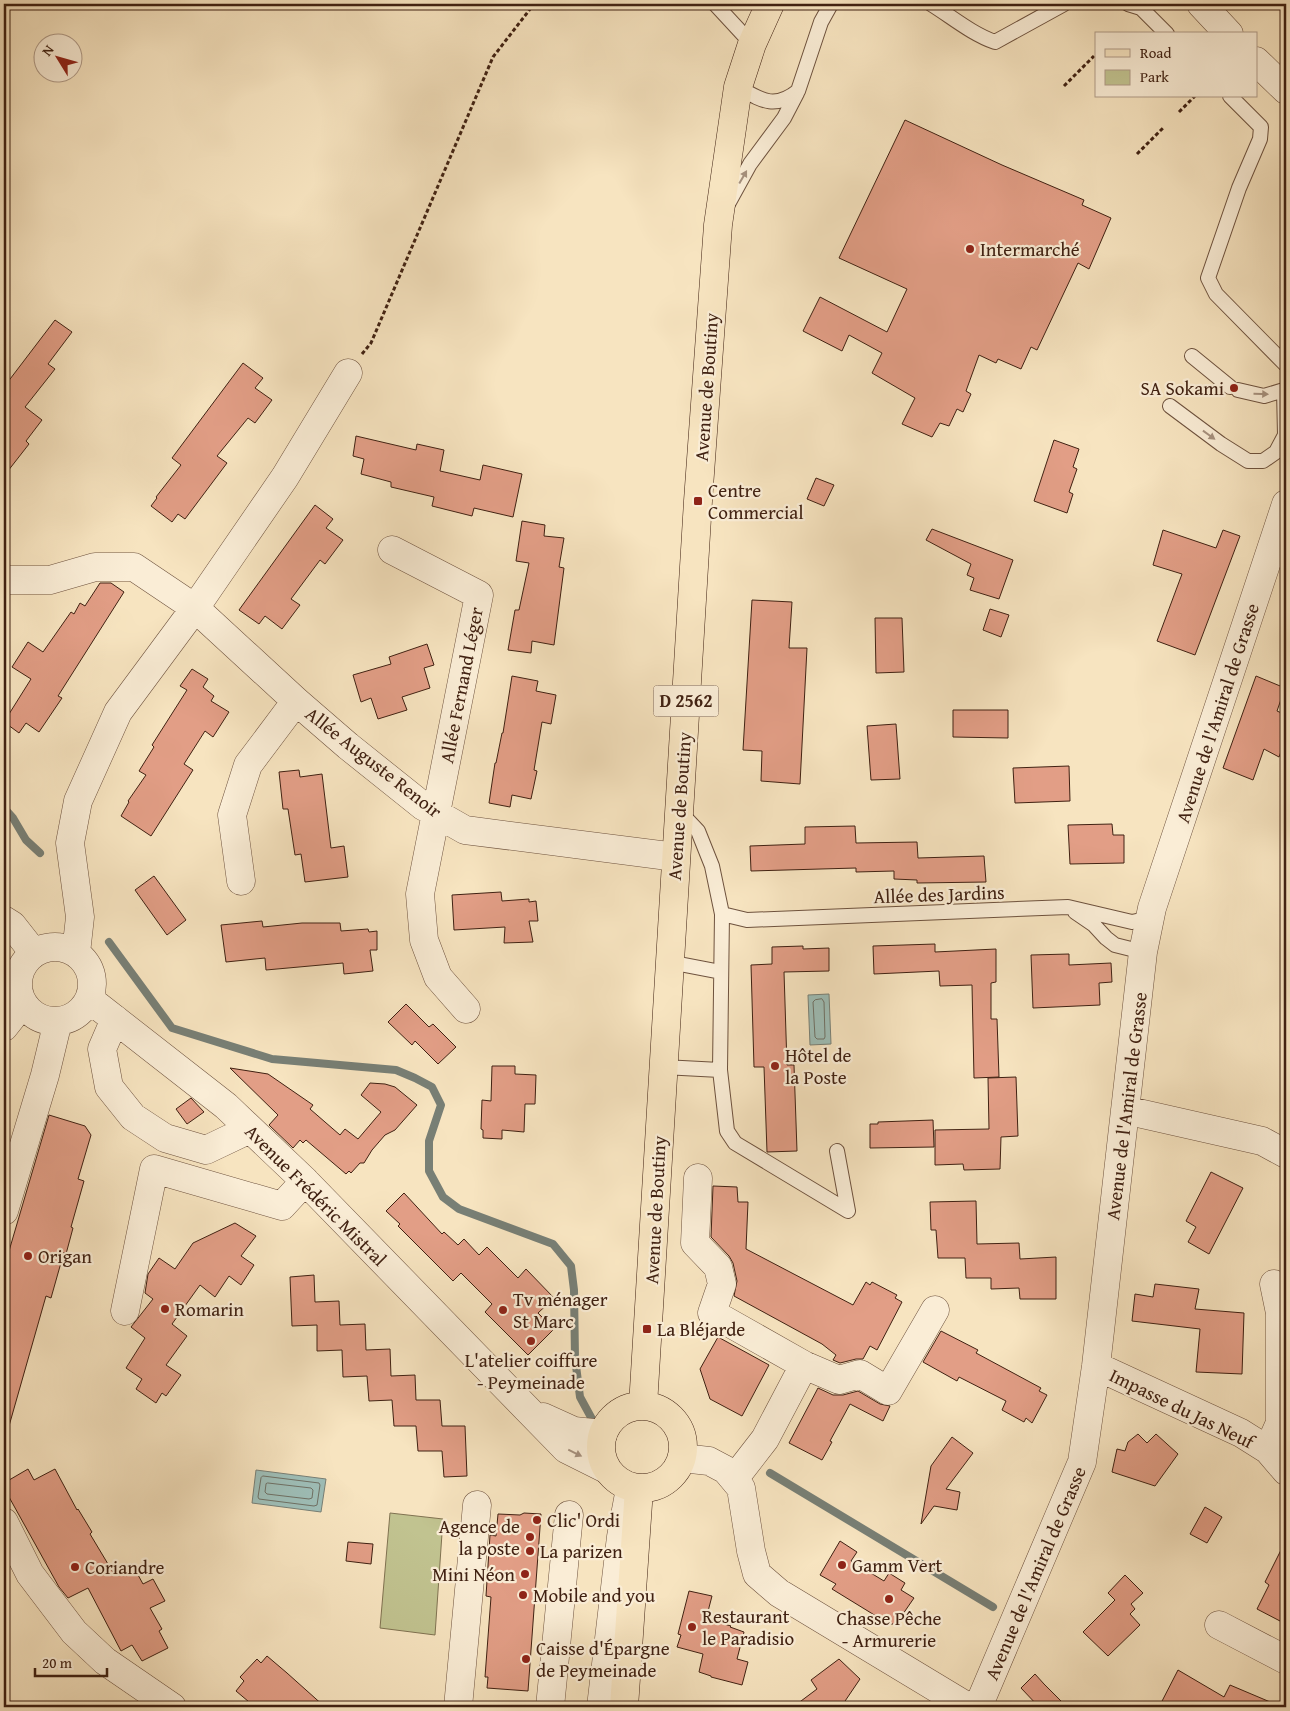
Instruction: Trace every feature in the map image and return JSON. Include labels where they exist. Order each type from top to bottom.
[{"type":"main road","name":"Avenue de Boutiny","points":[[643,1406],[705,395],[719,220],[738,87],[752,44],[770,4]]},
{"type":"main road","points":[[643,1406],[655,1408],[666,1413],[675,1422],[681,1433],[684,1445],[682,1458],[676,1471],[666,1481],[653,1487],[634,1488],[620,1483],[606,1469],[601,1452],[603,1434],[609,1422],[618,1413],[630,1407],[643,1406]]},
{"type":"main road","points":[[624,1707],[634,1488]]},
{"type":"street","points":[[1201,4],[1227,32]]},
{"type":"street","points":[[1258,63],[1286,90]]},
{"type":"street","points":[[76,953],[80,917],[70,843],[78,801],[118,712],[195,608],[285,477],[348,373]]},
{"type":"street","name":"Avenue de l'Amiral de Grasse","points":[[978,1707],[1082,1462],[1096,1366],[1144,952],[1150,918],[1286,504]]},
{"type":"street","name":"Allée Fernand Léger","points":[[392,550],[479,595],[436,813]]},
{"type":"street","name":"Allée Auguste Renoir","points":[[4,580],[50,580],[96,567],[134,567],[195,608],[296,701],[348,746],[423,806],[465,830],[676,857]]},
{"type":"street","points":[[241,881],[232,815],[248,765],[296,701]]},
{"type":"street","points":[[436,813],[420,894],[424,940],[438,978],[466,1009]]},
{"type":"street","points":[[4,920],[12,924],[34,953]]},
{"type":"street","points":[[55,946],[66,948],[76,953],[84,959],[92,978],[92,989],[84,1007],[68,1019],[58,1021],[44,1020],[32,1013],[23,1003],[18,985],[22,967],[34,953],[44,948],[55,946]]},
{"type":"street","name":"Avenue Frédéric Mistral","points":[[89,999],[226,1106],[304,1181],[566,1449],[606,1469]]},
{"type":"street","points":[[4,1027],[23,1003]]},
{"type":"street","points":[[115,1019],[102,1049],[109,1087],[133,1117],[165,1138],[206,1150],[250,1129]]},
{"type":"street","points":[[4,1211],[45,1075],[58,1021]]},
{"type":"street","points":[[1126,1110],[1262,1141],[1286,1154]]},
{"type":"street","points":[[125,1311],[154,1169],[282,1206],[304,1181]]},
{"type":"street","points":[[698,1178],[695,1243],[718,1267],[722,1284],[712,1313],[804,1365],[839,1380],[860,1374],[888,1391],[935,1310]]},
{"type":"street","name":"Impasse du Jas Neuf","points":[[1268,1450],[1280,1423],[1280,1313],[1274,1284]]},
{"type":"street","points":[[734,1479],[765,1439],[804,1365]]},
{"type":"street","name":"Impasse du Jas Neuf","points":[[1096,1366],[1241,1433],[1268,1450],[1286,1471]]},
{"type":"street","name":"Avenue Frédéric Mistral","points":[[526,1409],[574,1431],[603,1434]]},
{"type":"street","points":[[682,1458],[709,1461],[726,1470],[741,1488],[751,1551],[757,1574],[779,1593],[968,1707]]},
{"type":"street","points":[[601,1707],[621,1537],[634,1488]]},
{"type":"street","points":[[458,1707],[477,1505]]},
{"type":"street","points":[[550,1707],[569,1515]]},
{"type":"street","points":[[4,1522],[30,1574],[74,1632],[106,1661],[172,1707]]},
{"type":"street","points":[[1219,1625],[1286,1660]]},
{"type":"lane","points":[[715,4],[752,44]]},
{"type":"lane","points":[[719,220],[750,164],[784,118],[798,91],[821,22],[830,4]]},
{"type":"lane","points":[[931,4],[956,19],[980,37],[995,42],[1064,4]]},
{"type":"lane","points":[[1128,4],[1141,8],[1165,32]]},
{"type":"lane","points":[[738,87],[766,102],[776,102],[789,98],[798,91]]},
{"type":"lane","points":[[1232,98],[1261,127],[1260,139],[1239,188],[1208,278],[1216,294],[1286,365]]},
{"type":"lane","points":[[1170,406],[1248,461],[1263,461],[1276,452],[1285,435],[1285,389],[1264,396],[1234,388],[1192,356]]},
{"type":"lane","points":[[679,812],[698,832],[712,866],[722,914],[720,1070],[726,1131],[735,1143],[848,1211],[837,1151]]},
{"type":"lane","points":[[1068,907],[1094,925],[1115,945],[1144,952]]},
{"type":"lane","name":"Allée des Jardins","points":[[722,914],[747,920],[1068,907],[1132,922],[1150,918]]},
{"type":"lane","points":[[669,962],[721,972]]},
{"type":"lane","points":[[663,1067],[720,1070]]},
{"type":"path","points":[[348,373],[371,343],[493,58],[534,4]]},
{"type":"path","points":[[1064,86],[1094,56]]},
{"type":"path","points":[[1180,112],[1193,98]]},
{"type":"path","points":[[1137,154],[1163,128]]},
{"type":"green space","points":[[390,1513],[443,1519],[435,1635],[380,1628]]},
{"type":"water","points":[[829,994],[831,1044],[810,1045],[808,995]]},
{"type":"water","points":[[256,1470],[326,1479],[321,1512],[252,1503]]},
{"type":"building","name":"Intermarché","points":[[905,120],[1002,165],[1084,200],[1082,205],[1111,218],[1089,269],[1078,263],[1037,350],[1031,347],[1021,369],[998,359],[996,363],[979,355],[966,391],[971,394],[963,412],[957,409],[949,426],[940,423],[932,437],[902,424],[915,398],[872,373],[882,353],[849,335],[842,351],[803,331],[820,297],[887,332],[907,289],[839,258]]},
{"type":"building","points":[[55,320],[72,332],[48,364],[55,369],[25,407],[42,420],[26,441],[29,444],[4,476],[4,387]]},
{"type":"building","points":[[243,363],[263,378],[255,388],[272,400],[255,423],[248,418],[217,456],[227,463],[185,519],[178,514],[172,522],[151,506],[181,465],[172,458]]},
{"type":"building","points":[[356,436],[416,450],[417,444],[444,450],[440,471],[480,480],[483,465],[522,474],[513,517],[474,508],[472,516],[432,506],[434,497],[391,487],[391,482],[361,474],[364,459],[353,456]]},
{"type":"building","points":[[1054,440],[1079,449],[1073,467],[1077,469],[1069,492],[1073,494],[1067,513],[1034,501]]},
{"type":"building","points":[[816,478],[834,485],[824,506],[807,499]]},
{"type":"building","points":[[315,505],[333,519],[326,528],[343,540],[325,564],[320,560],[291,599],[300,605],[282,629],[265,616],[259,624],[239,610]]},
{"type":"building","points":[[522,521],[545,525],[544,536],[564,538],[559,567],[564,568],[554,645],[532,641],[531,653],[508,650],[515,610],[519,610],[529,563],[516,561]]},
{"type":"building","points":[[932,529],[1013,560],[999,599],[970,590],[974,578],[967,575],[971,564],[926,540]]},
{"type":"building","points":[[1163,530],[1216,548],[1223,530],[1240,536],[1195,655],[1157,641],[1182,574],[1153,565]]},
{"type":"building","points":[[100,583],[111,583],[124,592],[58,696],[62,698],[39,732],[26,723],[19,733],[4,722],[31,679],[12,667],[28,642],[43,652],[71,612],[74,614],[80,603],[85,606]]},
{"type":"building","points":[[752,600],[792,602],[789,648],[807,648],[800,784],[761,781],[762,751],[743,750]]},
{"type":"building","points":[[990,609],[1009,615],[1001,637],[983,630]]},
{"type":"building","points":[[875,618],[902,618],[904,672],[876,673]]},
{"type":"building","points":[[427,644],[434,665],[424,668],[430,688],[402,697],[407,710],[378,719],[371,698],[361,702],[353,675],[391,664],[389,657]]},
{"type":"building","points":[[192,669],[208,679],[203,687],[214,696],[211,701],[229,712],[213,737],[205,731],[184,764],[193,770],[151,836],[121,816],[128,801],[146,775],[139,771],[154,747],[152,745],[187,690],[180,686]]},
{"type":"building","points":[[512,676],[538,681],[536,691],[556,695],[551,724],[542,722],[534,770],[537,771],[531,799],[512,795],[510,807],[489,803]]},
{"type":"building","points":[[1256,676],[1285,688],[1277,711],[1286,715],[1286,738],[1279,757],[1264,749],[1253,780],[1223,768]]},
{"type":"building","points":[[953,710],[1008,710],[1008,738],[953,737]]},
{"type":"building","points":[[896,724],[900,779],[871,780],[867,726]]},
{"type":"building","points":[[1069,766],[1070,801],[1015,803],[1013,768]]},
{"type":"building","points":[[299,770],[300,777],[322,774],[331,848],[344,846],[348,877],[305,882],[301,854],[295,855],[288,809],[283,809],[279,772]]},
{"type":"building","points":[[1112,824],[1113,835],[1124,835],[1124,863],[1070,864],[1068,825]]},
{"type":"building","points":[[855,826],[856,843],[917,842],[918,858],[984,856],[986,882],[917,883],[917,880],[894,879],[894,871],[856,872],[856,868],[751,871],[750,846],[805,844],[805,827]]},
{"type":"building","points":[[154,876],[186,920],[167,935],[135,890]]},
{"type":"building","points":[[501,892],[502,901],[529,899],[529,902],[536,901],[538,921],[529,921],[533,942],[504,943],[505,927],[454,930],[452,895]]},
{"type":"building","points":[[262,921],[263,927],[302,923],[340,923],[341,931],[368,929],[369,932],[377,931],[377,950],[370,950],[373,971],[344,974],[343,963],[266,970],[265,958],[226,962],[221,925]]},
{"type":"building","points":[[935,944],[935,952],[996,949],[996,982],[991,983],[991,1019],[997,1019],[999,1077],[974,1078],[972,985],[940,986],[939,971],[874,974],[873,946]]},
{"type":"building","points":[[803,946],[803,949],[829,948],[829,971],[784,972],[787,1065],[794,1065],[797,1151],[767,1152],[764,1067],[754,1067],[751,965],[772,964],[772,947]]},
{"type":"building","points":[[1069,954],[1069,965],[1111,963],[1112,982],[1099,983],[1100,1005],[1033,1008],[1031,955]]},
{"type":"building","points":[[406,1004],[429,1027],[433,1024],[456,1047],[438,1064],[415,1041],[412,1045],[388,1022]]},
{"type":"building","points":[[492,1066],[515,1066],[515,1074],[536,1075],[535,1104],[525,1104],[524,1132],[502,1130],[502,1139],[483,1138],[483,1130],[481,1129],[482,1100],[491,1101]]},
{"type":"building","points":[[230,1068],[268,1074],[313,1105],[310,1109],[340,1135],[345,1129],[358,1139],[381,1112],[361,1095],[370,1083],[395,1087],[417,1105],[395,1130],[385,1135],[364,1163],[360,1163],[351,1173],[349,1171],[346,1174],[306,1140],[303,1143],[300,1140],[293,1148],[269,1125],[278,1115]]},
{"type":"building","points":[[1016,1077],[1018,1136],[1001,1137],[1000,1169],[964,1170],[963,1164],[935,1165],[935,1130],[989,1129],[988,1078]]},
{"type":"building","points":[[191,1098],[204,1112],[187,1124],[176,1109]]},
{"type":"building","name":"Origan","points":[[49,1115],[85,1126],[91,1135],[78,1179],[84,1181],[71,1227],[73,1228],[66,1254],[64,1252],[51,1298],[46,1296],[9,1426],[4,1425],[4,1268]]},
{"type":"building","points":[[933,1120],[934,1147],[870,1148],[870,1124]]},
{"type":"building","points":[[1211,1172],[1243,1188],[1209,1254],[1188,1242],[1196,1227],[1186,1221]]},
{"type":"building","points":[[713,1186],[737,1187],[738,1202],[748,1202],[746,1249],[853,1305],[866,1282],[870,1285],[872,1282],[897,1295],[895,1298],[902,1302],[877,1350],[870,1346],[863,1359],[840,1363],[833,1360],[836,1355],[822,1344],[734,1296],[737,1281],[733,1263],[711,1237]]},
{"type":"building","points":[[404,1193],[442,1234],[444,1232],[458,1245],[464,1239],[479,1255],[487,1247],[518,1278],[526,1269],[554,1298],[538,1313],[554,1329],[528,1355],[485,1312],[492,1304],[461,1273],[453,1281],[398,1226],[400,1224],[386,1211]]},
{"type":"building","points":[[976,1201],[977,1244],[1019,1243],[1020,1259],[1056,1257],[1056,1299],[1020,1299],[1019,1288],[991,1289],[991,1278],[966,1278],[965,1258],[938,1258],[936,1230],[931,1230],[930,1202]]},
{"type":"building","name":"Romarin","points":[[235,1223],[256,1236],[241,1256],[254,1265],[241,1285],[229,1276],[215,1297],[200,1285],[172,1324],[187,1336],[166,1365],[181,1375],[166,1396],[162,1393],[156,1403],[136,1389],[142,1379],[126,1368],[145,1338],[131,1327],[153,1299],[145,1293],[148,1274],[159,1258],[175,1269],[193,1243]]},
{"type":"building","points":[[314,1275],[315,1302],[339,1301],[340,1325],[365,1324],[366,1350],[390,1349],[391,1376],[415,1375],[416,1400],[440,1400],[442,1426],[465,1426],[467,1476],[444,1477],[442,1451],[418,1451],[416,1426],[394,1426],[392,1400],[369,1401],[367,1376],[343,1377],[342,1350],[317,1351],[317,1325],[292,1326],[290,1277]]},
{"type":"building","points":[[1155,1284],[1199,1289],[1195,1309],[1244,1313],[1242,1374],[1196,1372],[1200,1329],[1132,1321],[1135,1294],[1153,1297]]},
{"type":"building","points":[[941,1331],[978,1350],[976,1353],[1041,1388],[1039,1391],[1047,1395],[1032,1423],[1026,1418],[1024,1422],[1002,1410],[1006,1401],[959,1377],[957,1381],[923,1362]]},
{"type":"building","points":[[718,1337],[769,1365],[742,1416],[710,1399],[700,1369]]},
{"type":"building","points":[[818,1388],[833,1395],[843,1395],[858,1391],[880,1404],[890,1406],[883,1421],[850,1404],[822,1460],[789,1443]]},
{"type":"building","points":[[1138,1434],[1147,1443],[1156,1434],[1178,1454],[1155,1486],[1112,1472],[1117,1449],[1125,1451],[1128,1442]]},
{"type":"building","points":[[952,1437],[973,1453],[946,1489],[960,1492],[957,1510],[934,1506],[921,1524],[931,1466]]},
{"type":"building","name":"Coriandre","points":[[28,1469],[34,1480],[55,1469],[114,1574],[132,1564],[143,1584],[153,1579],[165,1601],[150,1608],[162,1629],[159,1631],[168,1648],[142,1661],[132,1645],[121,1651],[88,1588],[68,1598],[59,1587],[4,1488],[4,1483]]},
{"type":"building","points":[[1205,1507],[1222,1517],[1207,1543],[1190,1534]]},
{"type":"building","points":[[524,1513],[541,1514],[528,1691],[487,1688],[488,1677],[485,1677],[491,1597],[486,1596],[490,1535],[496,1536],[498,1514],[520,1515]]},
{"type":"building","points":[[1286,1540],[1286,1608],[1280,1621],[1257,1609],[1269,1585],[1265,1582]]},
{"type":"building","points":[[840,1541],[857,1552],[851,1561],[884,1581],[889,1573],[905,1583],[901,1590],[914,1598],[896,1624],[889,1624],[832,1589],[836,1584],[820,1575]]},
{"type":"building","points":[[348,1542],[373,1544],[371,1564],[346,1561]]},
{"type":"building","points":[[1125,1575],[1143,1593],[1131,1604],[1135,1609],[1130,1614],[1140,1625],[1108,1656],[1083,1632],[1115,1600],[1108,1593]]},
{"type":"building","points":[[689,1591],[712,1596],[706,1619],[744,1632],[737,1659],[748,1662],[742,1685],[699,1672],[703,1654],[677,1647],[681,1635],[678,1634]]},
{"type":"building","points":[[267,1656],[325,1707],[255,1707],[236,1691],[244,1681],[240,1677],[257,1659],[261,1663]]},
{"type":"building","points":[[839,1659],[860,1679],[841,1707],[793,1707],[817,1689],[811,1680]]},
{"type":"building","points":[[1178,1670],[1224,1697],[1230,1685],[1282,1707],[1159,1707]]},
{"type":"building","points":[[1035,1674],[1067,1707],[1039,1707],[1021,1688]]},
{"type":"waterway","points":[[4,808],[13,818],[26,840],[40,853]]},
{"type":"waterway","points":[[109,942],[172,1028],[272,1059],[396,1070],[432,1087],[441,1105],[429,1141],[429,1171],[443,1197],[459,1209],[553,1244],[571,1266],[574,1290],[575,1358],[580,1397],[592,1419]]},
{"type":"waterway","points":[[770,1473],[993,1607]]},
{"type":"place","name":"Intermarché","points":[[970,249]]},
{"type":"place","name":"SA Sokami","points":[[1234,388]]},
{"type":"place","name":"Centre Commercial","points":[[698,501]]},
{"type":"place","name":"Hôtel de la Poste","points":[[775,1066]]},
{"type":"place","name":"Origan","points":[[28,1256]]},
{"type":"place","name":"Romarin","points":[[165,1309]]},
{"type":"place","name":"Tv ménager St Marc","points":[[503,1310]]},
{"type":"place","name":"La Bléjarde","points":[[647,1329]]},
{"type":"place","name":"L'atelier coiffure - Peymeinade","points":[[531,1341]]},
{"type":"place","name":"Clic' Ordi","points":[[537,1520]]},
{"type":"place","name":"Agence de la poste","points":[[530,1537]]},
{"type":"place","name":"La parizen","points":[[530,1551]]},
{"type":"place","name":"Gamm Vert","points":[[842,1565]]},
{"type":"place","name":"Coriandre","points":[[75,1567]]},
{"type":"place","name":"Mini Néon","points":[[525,1574]]},
{"type":"place","name":"Mobile and you","points":[[523,1595]]},
{"type":"place","name":"Chasse Pêche - Armurerie","points":[[889,1599]]},
{"type":"place","name":"Restaurant le Paradisio","points":[[692,1627]]},
{"type":"place","name":"Caisse d'Épargne de Peymeinade","points":[[526,1659]]}]
